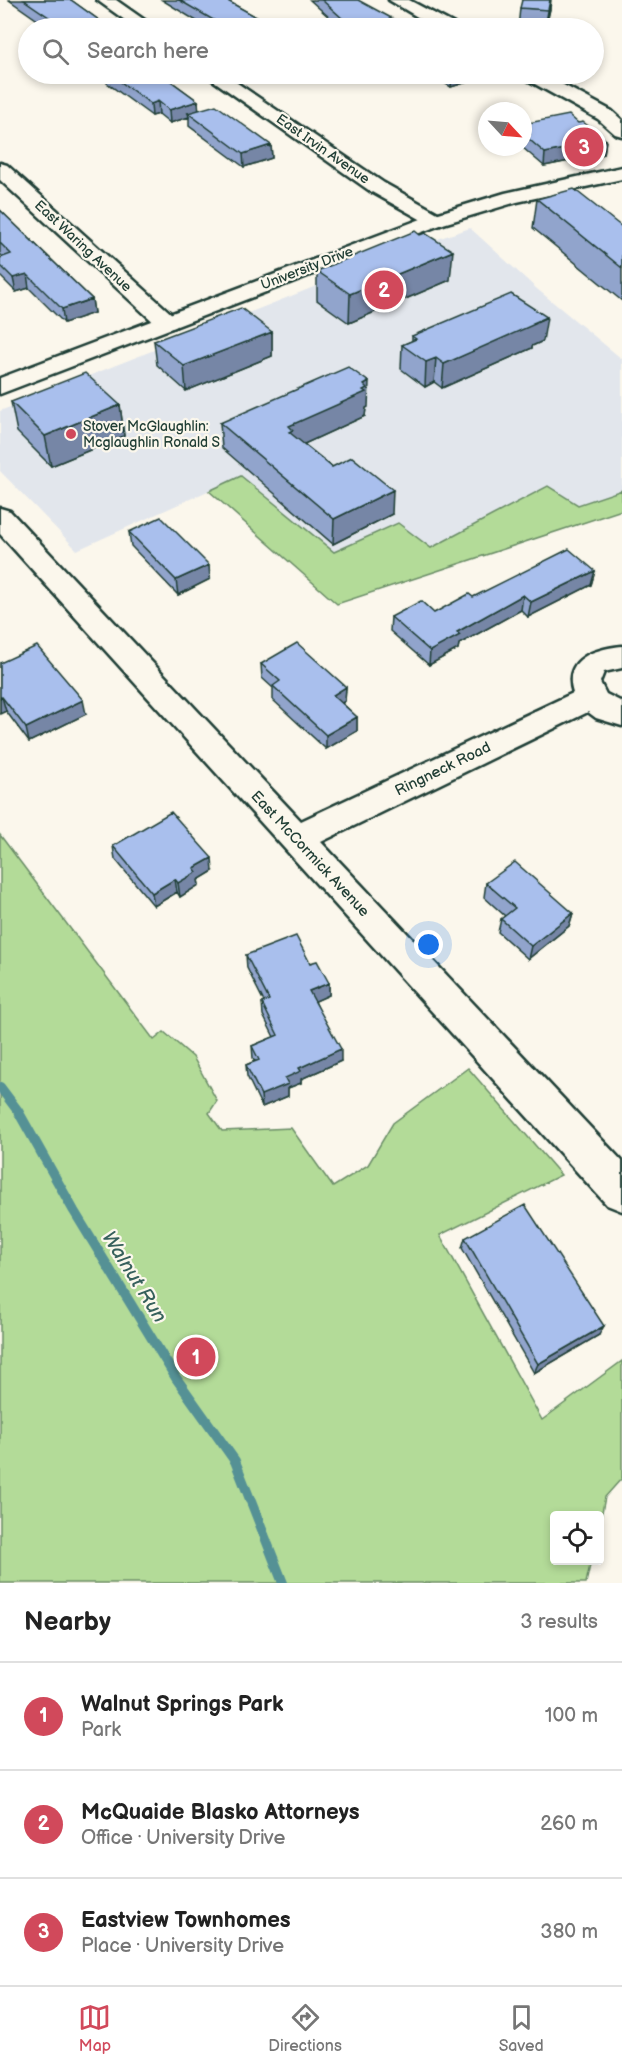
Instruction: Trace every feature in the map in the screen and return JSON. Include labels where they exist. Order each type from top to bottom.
[{"type":"street","points":[[105,0],[132,18]]},
{"type":"street","points":[[397,0],[430,18]]},
{"type":"street","name":"East Irvin Avenue","points":[[228,84],[377,187],[436,220]]},
{"type":"street","points":[[548,84],[605,115],[622,130]]},
{"type":"street","name":"East Waring Avenue","points":[[0,169],[167,322]]},
{"type":"street","name":"University Drive","points":[[0,387],[436,220],[512,197],[622,173]]},
{"type":"street","name":"East McCormick Avenue","points":[[0,517],[622,1191]]},
{"type":"street","points":[[622,657],[599,660],[589,667],[584,676],[584,687],[590,698],[601,707],[622,714]]},
{"type":"street","name":"Ringneck Road","points":[[296,839],[590,698]]},
{"type":"shaded area","points":[[470,228],[537,289],[622,359],[622,490],[578,505],[548,486],[431,548],[398,523],[334,552],[241,476],[77,550],[0,471],[0,411],[420,245]]},
{"type":"green space","points":[[241,476],[334,552],[398,523],[431,548],[548,486],[578,505],[622,490],[622,510],[337,604],[209,491]]},
{"type":"green space","points":[[0,835],[154,1040],[164,1032],[193,1057],[217,1101],[209,1113],[222,1131],[291,1128],[333,1187],[368,1165],[393,1123],[468,1068],[561,1175],[440,1235],[542,1420],[622,1361],[622,1478],[605,1497],[602,1511],[550,1511],[550,1565],[590,1565],[586,1583],[0,1583]]},
{"type":"building","points":[[24,0],[71,0],[96,18],[50,18]]},
{"type":"building","points":[[179,0],[226,0],[258,18],[210,18]]},
{"type":"building","points":[[322,0],[358,0],[391,18],[342,18]]},
{"type":"building","points":[[522,0],[550,0],[548,10],[520,8]]},
{"type":"building","points":[[124,84],[175,84],[198,101],[169,110],[158,101],[151,104]]},
{"type":"building","points":[[216,105],[271,145],[243,154],[188,113]]},
{"type":"building","points":[[569,115],[578,123],[583,122],[606,140],[545,153],[532,142],[532,122]]},
{"type":"building","points":[[574,189],[622,227],[622,268],[537,199]]},
{"type":"building","points":[[0,210],[92,299],[62,309],[27,274],[13,278],[0,265],[0,258],[11,254],[0,243]]},
{"type":"building","points":[[415,231],[420,235],[425,233],[453,251],[350,294],[317,271]]},
{"type":"building","points":[[511,294],[547,317],[444,364],[436,358],[426,362],[402,345],[416,339],[412,336]]},
{"type":"building","points":[[241,308],[272,332],[184,366],[154,341]]},
{"type":"building","points":[[348,367],[369,382],[364,385],[367,388],[363,390],[366,392],[289,426],[293,430],[289,432],[332,467],[352,457],[393,490],[334,519],[220,423]]},
{"type":"building","points":[[85,373],[120,405],[45,436],[11,402]]},
{"type":"building","points":[[161,517],[209,565],[176,580],[129,532]]},
{"type":"building","points":[[569,549],[595,571],[531,602],[523,595],[457,632],[460,635],[430,651],[391,617],[421,601],[434,613],[469,594],[473,597]]},
{"type":"building","points":[[297,643],[346,687],[333,695],[357,717],[326,735],[273,686],[280,681],[261,664]]},
{"type":"building","points":[[37,646],[83,700],[26,728],[2,697],[0,698],[0,663]]},
{"type":"building","points":[[171,812],[212,858],[194,868],[197,872],[178,883],[175,879],[152,893],[113,846]]},
{"type":"building","points":[[515,862],[573,913],[531,946],[501,919],[515,908],[486,883]]},
{"type":"building","points":[[296,936],[310,963],[317,961],[329,983],[309,991],[341,1049],[299,1068],[301,1071],[285,1078],[288,1084],[261,1095],[246,1065],[259,1060],[252,1046],[278,1035],[262,1003],[269,1000],[246,955]]},
{"type":"building","points":[[525,1205],[604,1326],[538,1364],[465,1238]]},
{"type":"waterway","name":"Walnut Run","points":[[0,1087],[18,1111],[74,1211],[176,1378],[235,1461],[283,1583]]},
{"type":"place","name":"Eastview Townhomes","points":[[584,147]]},
{"type":"place","name":"McQuaide Blasko Attorneys","points":[[384,290]]},
{"type":"place","name":"Stover McGlaughlin: Mcglaughlin Ronald S","points":[[71,434]]},
{"type":"place","name":"Walnut Springs Park","points":[[196,1357]]}]
